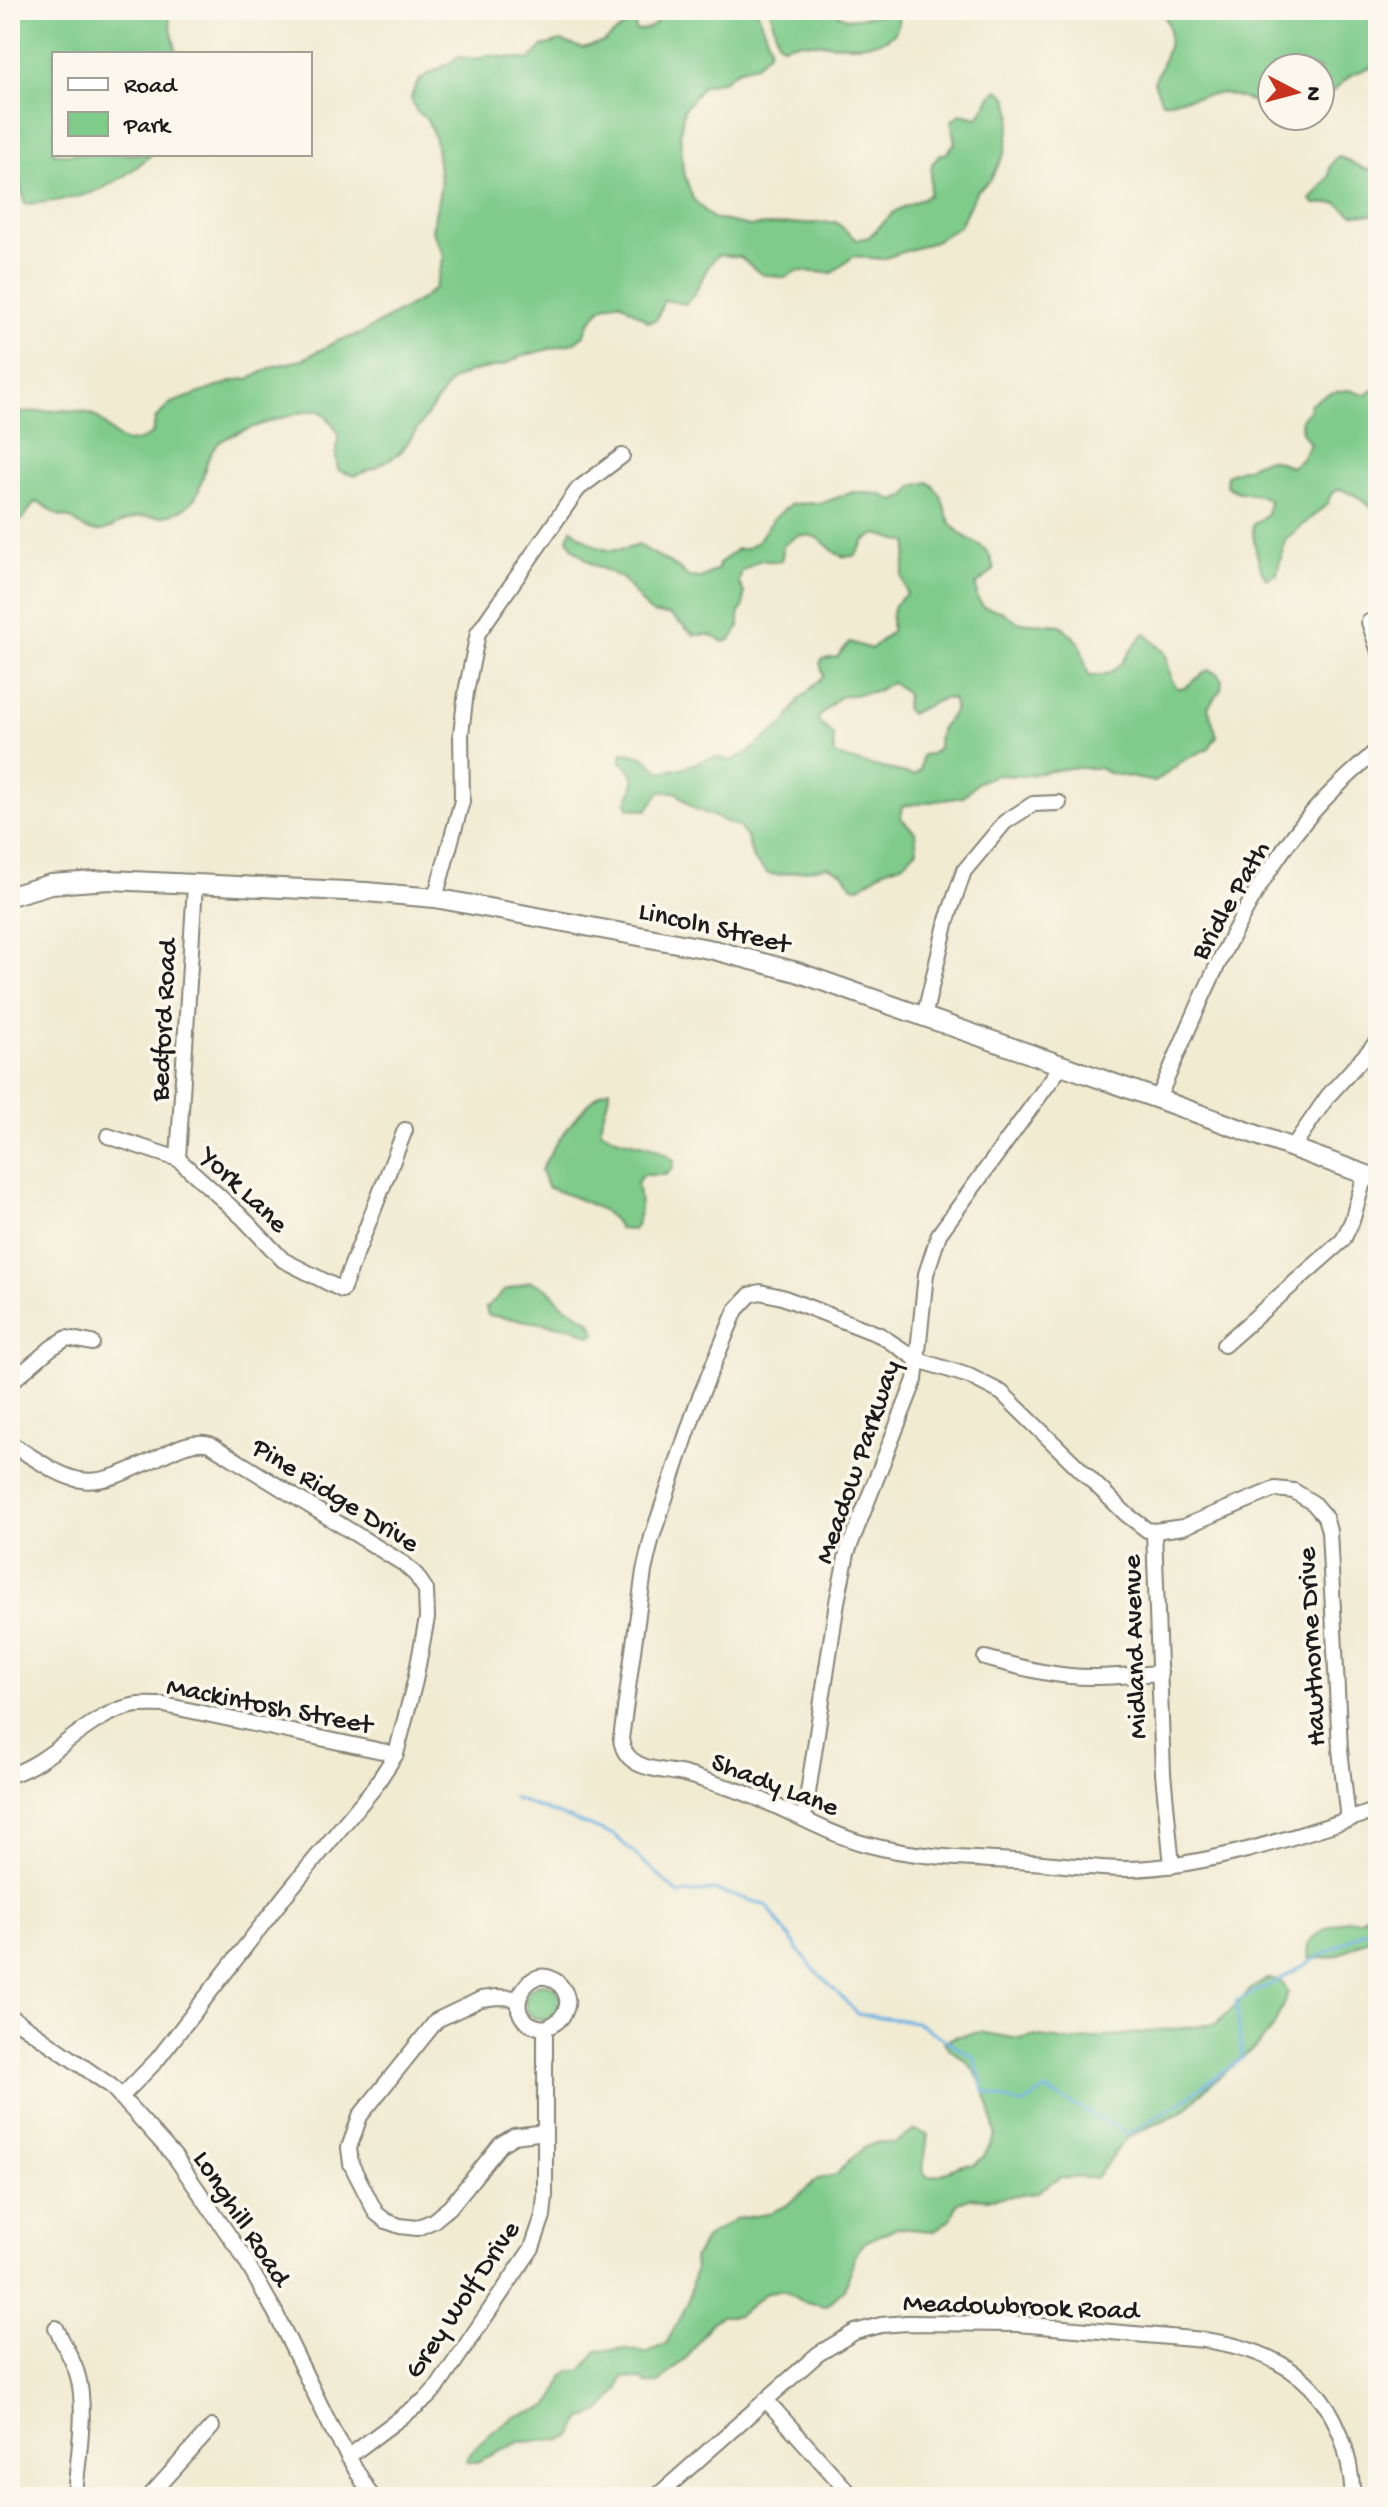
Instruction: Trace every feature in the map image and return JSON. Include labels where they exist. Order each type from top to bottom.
[{"type":"main road","name":"Lincoln Street","points":[[10,896],[51,884],[77,881],[366,892],[435,898],[714,950],[797,972],[1371,1177]]},
{"type":"street","points":[[435,898],[462,801],[461,734],[478,633],[578,489],[622,456]]},
{"type":"street","points":[[1369,622],[1378,649]]},
{"type":"street","name":"Bridle Path","points":[[1158,1099],[1217,966],[1255,894],[1319,805],[1378,749]]},
{"type":"street","points":[[924,1017],[947,920],[964,871],[1005,822],[1033,804],[1059,803]]},
{"type":"street","name":"Bedford Road","points":[[178,1159],[195,885]]},
{"type":"street","points":[[1292,1148],[1328,1096],[1378,1041]]},
{"type":"street","name":"Meadow Parkway","points":[[804,1819],[847,1553],[915,1380],[926,1274],[939,1234],[1062,1065]]},
{"type":"street","name":"York Lane","points":[[108,1136],[178,1159],[242,1217],[283,1260],[342,1290],[405,1130]]},
{"type":"street","points":[[1224,1345],[1343,1240],[1371,1177]]},
{"type":"street","name":"Shady Lane","points":[[918,1360],[880,1335],[796,1302],[760,1292],[750,1295],[736,1310],[697,1404],[652,1537],[624,1710],[622,1748],[632,1760],[643,1767],[681,1774],[754,1795],[852,1839],[899,1851],[1102,1868],[1172,1866],[1214,1858],[1378,1810]]},
{"type":"street","points":[[10,1383],[67,1338],[92,1343]]},
{"type":"street","name":"Midland Avenue","points":[[918,1360],[969,1376],[1002,1393],[1126,1514],[1147,1530],[1154,1531],[1163,1773],[1172,1866]]},
{"type":"street","name":"Pine Ridge Drive","points":[[10,1443],[53,1471],[77,1481],[91,1482],[105,1481],[180,1447],[199,1442],[210,1444],[404,1564],[426,1590],[427,1618],[396,1754],[373,1789],[287,1893],[157,2060],[121,2097]]},
{"type":"street","name":"Hawthorne Drive","points":[[1154,1531],[1183,1527],[1275,1489],[1294,1491],[1313,1503],[1325,1517],[1329,1531],[1340,1749],[1348,1820]]},
{"type":"street","points":[[985,1658],[1034,1671],[1073,1676],[1160,1673]]},
{"type":"street","name":"Mackintosh Street","points":[[10,1775],[50,1755],[94,1722],[136,1705],[164,1705],[396,1754]]},
{"type":"street","points":[[544,1977],[556,1981],[564,1989],[568,2002],[565,2014],[555,2024],[545,2028],[526,2022],[520,2013],[518,1998],[524,1986],[533,1979],[544,1977]]},
{"type":"street","name":"Grey Wolf Drive","points":[[518,1998],[481,1999],[437,2020],[360,2116],[349,2148],[351,2164],[376,2213],[386,2221],[417,2228],[433,2221],[450,2207],[501,2144],[514,2136],[545,2132]]},
{"type":"street","name":"Longhill Road","points":[[11,2018],[79,2062],[121,2097],[175,2157],[243,2256],[372,2497]]},
{"type":"street","name":"Grey Wolf Drive","points":[[348,2457],[427,2398],[439,2385],[532,2248],[543,2216],[545,2196],[545,2028]]},
{"type":"street","name":"Meadowbrook Road","points":[[656,2497],[818,2354],[844,2337],[881,2325],[920,2322],[1018,2324],[1231,2344],[1250,2349],[1289,2367],[1322,2398],[1346,2445],[1353,2497]]},
{"type":"street","points":[[56,2328],[74,2364],[79,2384],[75,2497]]},
{"type":"street","points":[[766,2400],[853,2497]]},
{"type":"street","points":[[149,2497],[212,2427]]},
{"type":"green space","points":[[167,10],[177,52],[52,52],[52,156],[150,156],[122,178],[93,192],[63,200],[25,204],[10,140],[10,11]]},
{"type":"green space","points":[[665,10],[757,10],[770,45],[769,52],[756,65],[739,69],[724,80],[703,86],[684,109],[680,133],[683,170],[693,199],[712,218],[750,226],[836,222],[857,240],[869,237],[895,211],[929,195],[932,164],[955,143],[951,121],[961,114],[978,118],[999,89],[1008,98],[1012,114],[1005,152],[991,179],[976,192],[959,227],[931,243],[882,259],[854,256],[832,273],[796,271],[785,278],[761,274],[740,257],[718,255],[691,298],[685,304],[664,300],[657,319],[649,322],[619,301],[602,307],[588,324],[585,334],[573,343],[522,356],[504,365],[470,372],[452,380],[401,452],[377,467],[354,476],[338,470],[339,434],[333,424],[319,411],[311,411],[268,422],[220,442],[207,462],[197,494],[180,511],[164,516],[134,518],[101,531],[86,529],[35,502],[22,520],[10,518],[10,413],[79,411],[96,417],[121,439],[128,442],[139,440],[152,434],[156,418],[171,403],[237,380],[249,379],[274,366],[302,360],[337,341],[360,334],[435,288],[444,256],[432,230],[441,185],[435,139],[427,119],[417,112],[411,99],[423,77],[457,57],[477,59],[487,55],[529,60],[543,46],[561,41],[582,48],[604,42],[631,21],[635,21],[636,31],[651,28]]},
{"type":"green space","points":[[770,10],[830,10],[848,19],[888,14],[898,16],[897,29],[889,38],[876,43],[843,45],[801,42],[783,46],[778,42]]},
{"type":"green space","points":[[1159,10],[1378,10],[1378,64],[1351,75],[1336,89],[1336,52],[1256,52],[1256,106],[1252,101],[1224,93],[1162,102],[1154,82],[1168,46],[1169,26]]},
{"type":"green space","points":[[1338,156],[1365,169],[1378,171],[1378,215],[1353,214],[1337,203],[1315,204],[1311,200],[1329,177],[1330,166]]},
{"type":"green space","points":[[1378,387],[1378,512],[1353,494],[1340,489],[1332,493],[1326,505],[1285,540],[1277,574],[1266,579],[1256,552],[1253,525],[1267,514],[1269,500],[1231,489],[1226,485],[1227,475],[1267,459],[1291,467],[1302,459],[1310,444],[1302,432],[1301,419],[1309,411],[1310,404],[1337,391],[1352,390],[1366,395]]},
{"type":"green space","points":[[928,482],[935,488],[953,526],[987,553],[994,570],[976,585],[977,598],[984,607],[1001,611],[1018,622],[1061,625],[1079,642],[1089,676],[1110,673],[1117,668],[1145,633],[1166,654],[1171,679],[1177,688],[1184,688],[1208,670],[1217,673],[1222,680],[1221,689],[1208,707],[1217,736],[1209,748],[1184,760],[1155,782],[1098,768],[1069,768],[1023,776],[996,775],[978,782],[963,797],[903,806],[901,818],[915,832],[917,850],[904,863],[884,870],[860,887],[853,886],[843,873],[828,866],[768,874],[753,859],[747,838],[739,827],[693,808],[676,792],[660,792],[647,810],[629,808],[627,801],[634,780],[621,762],[622,752],[643,756],[661,772],[713,758],[730,761],[748,753],[786,722],[799,700],[824,676],[820,663],[823,659],[837,657],[850,642],[871,649],[891,632],[894,606],[907,594],[902,577],[909,543],[877,534],[865,540],[856,555],[849,557],[839,555],[815,537],[798,535],[783,546],[782,559],[778,562],[760,560],[741,572],[739,583],[744,593],[739,628],[731,640],[724,642],[710,635],[694,635],[670,615],[654,614],[648,610],[622,578],[592,564],[573,548],[568,538],[572,529],[603,549],[619,550],[640,545],[688,577],[701,578],[718,569],[719,564],[737,549],[746,549],[758,541],[773,519],[791,504],[822,503],[853,492],[879,494],[896,501],[907,495],[913,486]],"holes":[[[891,682],[907,693],[905,708],[910,714],[943,698],[952,699],[954,704],[952,715],[940,730],[938,748],[931,754],[922,755],[920,770],[914,775],[835,754],[833,735],[818,718],[839,697],[877,691]]]},
{"type":"green space","points":[[609,1089],[600,1129],[608,1135],[656,1149],[674,1161],[673,1168],[665,1175],[642,1175],[637,1183],[639,1213],[633,1230],[619,1229],[615,1221],[599,1209],[547,1187],[541,1170],[580,1113]]},
{"type":"green space","points":[[530,1281],[547,1288],[563,1305],[590,1321],[596,1333],[590,1336],[574,1328],[488,1315],[486,1308],[504,1291]]},
{"type":"green space","points":[[1378,1905],[1378,1936],[1338,1955],[1308,1958],[1309,1942],[1324,1929],[1346,1920],[1360,1920]]},
{"type":"green space","points":[[1267,1979],[1280,1982],[1288,1993],[1273,2028],[1182,2112],[1127,2137],[1096,2178],[1061,2177],[1036,2193],[990,2199],[969,2198],[958,2202],[952,2217],[935,2231],[895,2228],[865,2242],[855,2255],[845,2289],[826,2306],[801,2301],[783,2290],[767,2292],[738,2316],[721,2316],[712,2322],[688,2356],[659,2383],[646,2384],[643,2380],[623,2377],[619,2390],[608,2403],[600,2412],[582,2419],[573,2436],[564,2440],[519,2442],[477,2462],[466,2462],[482,2440],[500,2426],[549,2405],[563,2377],[570,2371],[581,2371],[597,2351],[626,2349],[646,2353],[666,2344],[688,2302],[695,2270],[694,2259],[706,2238],[735,2219],[768,2214],[787,2205],[818,2179],[836,2175],[866,2147],[879,2142],[895,2143],[915,2130],[928,2135],[923,2169],[926,2176],[938,2175],[962,2165],[974,2165],[984,2156],[996,2134],[992,2116],[974,2070],[944,2042],[980,2032],[1019,2039],[1032,2036],[1070,2041],[1217,2024],[1251,1989]]},
{"type":"green space","points":[[543,1984],[556,1989],[561,2002],[556,2015],[543,2020],[530,2015],[525,2002],[530,1989]]},
{"type":"waterway","points":[[513,1798],[614,1835],[679,1894],[715,1890],[766,1905],[809,1964],[858,2014],[916,2022],[974,2057],[984,2091],[1022,2105],[1045,2090],[1128,2134],[1181,2102],[1242,2058],[1236,2001],[1378,1923]]}]
